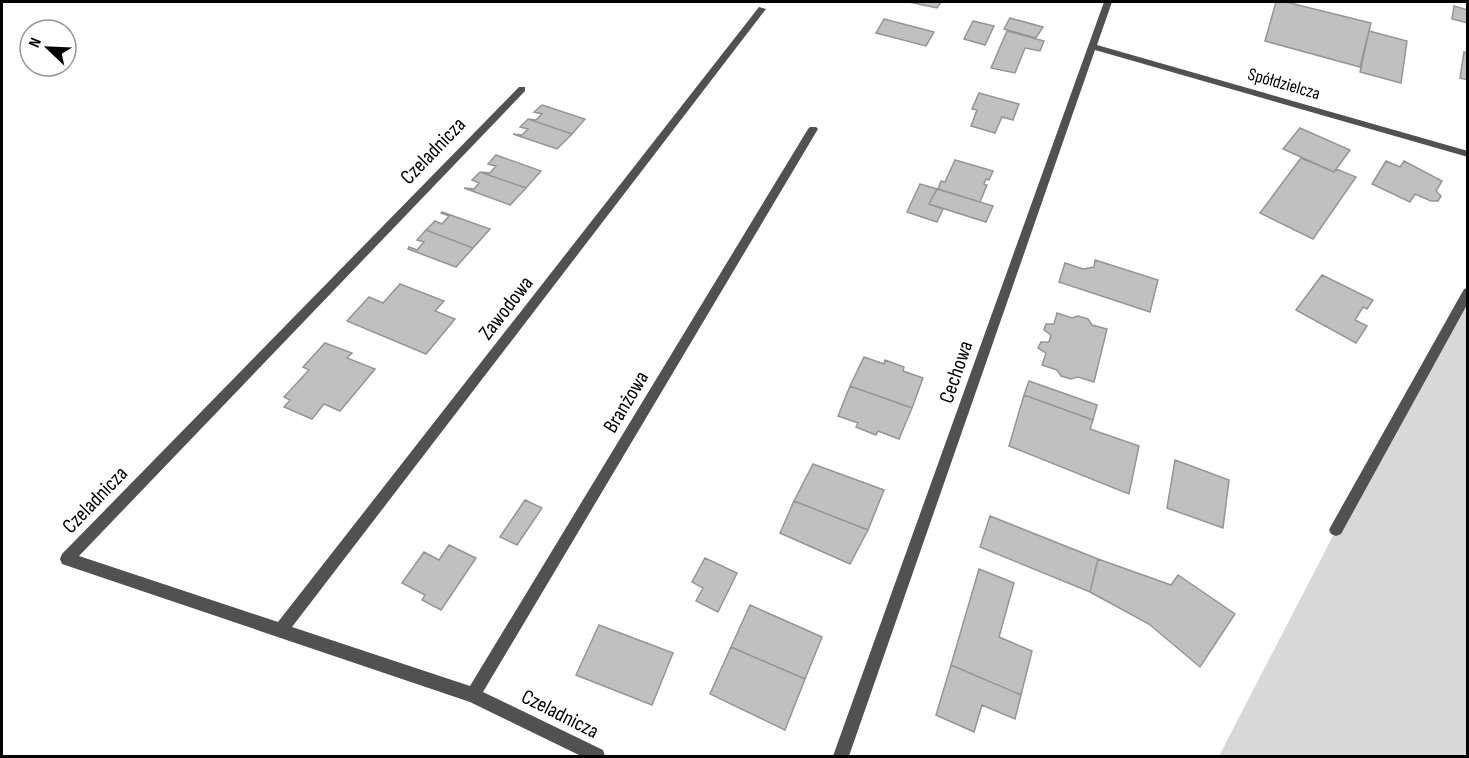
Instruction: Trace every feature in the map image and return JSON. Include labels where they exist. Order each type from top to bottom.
[{"type":"street","name":"Cechowa","points":[[841,756],[1108,2]]},
{"type":"street","name":"Zawodowa","points":[[280,631],[762,9]]},
{"type":"street","name":"Spółdzielcza","points":[[1091,46],[1467,154]]},
{"type":"street","name":"Czeladnicza","points":[[522,89],[67,559],[473,694],[597,756]]},
{"type":"street","name":"Branżowa","points":[[473,694],[813,129]]},
{"type":"street","points":[[1336,530],[1467,292]]},
{"type":"shaded area","points":[[1467,292],[1467,756],[1219,756],[1336,530]]},
{"type":"building","points":[[909,2],[941,2],[937,8]]},
{"type":"building","points":[[1276,2],[1286,2],[1371,23],[1360,67],[1265,41]]},
{"type":"building","points":[[1454,6],[1468,10],[1468,23],[1452,19]]},
{"type":"building","points":[[1010,18],[1043,27],[1036,38],[1004,29]]},
{"type":"building","points":[[884,19],[934,32],[926,46],[876,33]]},
{"type":"building","points":[[973,21],[994,26],[985,45],[964,39]]},
{"type":"building","points":[[1007,31],[1044,41],[1040,51],[1025,48],[1015,73],[991,68]]},
{"type":"building","points":[[1369,31],[1407,41],[1401,83],[1360,72]]},
{"type":"building","points":[[1464,52],[1468,53],[1468,80],[1460,78]]},
{"type":"building","points":[[979,93],[1019,104],[1013,120],[1002,117],[995,133],[971,126],[977,110],[972,109]]},
{"type":"building","points":[[542,105],[585,119],[572,134],[528,119],[536,120],[542,114],[534,112]]},
{"type":"building","points":[[528,119],[572,134],[557,149],[513,134],[522,135],[528,129],[520,127]]},
{"type":"building","points":[[1300,128],[1350,150],[1334,172],[1283,149]]},
{"type":"building","points":[[496,155],[541,171],[526,188],[480,172],[490,173],[496,166],[488,164]]},
{"type":"building","points":[[1301,158],[1334,172],[1336,169],[1356,177],[1313,239],[1260,213]]},
{"type":"building","points":[[955,160],[993,171],[989,180],[986,179],[984,184],[987,185],[980,202],[938,189],[941,181],[945,182]]},
{"type":"building","points":[[1386,161],[1400,167],[1404,161],[1442,181],[1436,191],[1441,196],[1438,201],[1431,201],[1415,194],[1410,202],[1372,184]]},
{"type":"building","points":[[480,172],[526,188],[510,205],[464,188],[474,189],[479,183],[472,180]]},
{"type":"building","points":[[920,184],[937,189],[929,204],[943,209],[937,222],[907,212]]},
{"type":"building","points":[[937,189],[993,206],[986,222],[929,204]]},
{"type":"building","points":[[442,212],[490,229],[473,248],[426,230],[435,221],[442,224],[449,216]]},
{"type":"building","points":[[426,230],[473,248],[456,267],[408,249],[409,247],[417,250],[424,242],[417,240]]},
{"type":"building","points":[[1095,260],[1158,280],[1150,312],[1059,282],[1065,263],[1083,269],[1094,267]]},
{"type":"building","points":[[1322,275],[1373,300],[1367,309],[1363,307],[1355,320],[1367,326],[1356,343],[1296,310]]},
{"type":"building","points":[[400,284],[444,301],[435,311],[455,319],[426,354],[347,321],[369,297],[383,303]]},
{"type":"building","points":[[1057,313],[1072,318],[1078,316],[1088,319],[1092,325],[1107,329],[1094,382],[1078,377],[1071,379],[1061,376],[1057,370],[1042,365],[1046,353],[1038,348],[1041,342],[1049,342],[1051,335],[1044,330],[1046,324],[1054,324]]},
{"type":"building","points":[[325,343],[352,353],[347,358],[375,369],[340,411],[324,404],[312,419],[284,407],[290,400],[284,397],[309,370],[303,367]]},
{"type":"building","points":[[864,357],[884,364],[885,360],[904,367],[903,371],[923,378],[912,408],[850,386]]},
{"type":"building","points":[[1029,381],[1097,405],[1093,420],[1024,395]]},
{"type":"building","points":[[850,386],[912,408],[899,439],[878,431],[876,435],[856,427],[858,423],[838,416]]},
{"type":"building","points":[[1024,395],[1093,420],[1090,429],[1139,446],[1129,494],[1009,446]]},
{"type":"building","points":[[1175,460],[1229,480],[1223,528],[1167,508]]},
{"type":"building","points":[[813,464],[884,490],[868,530],[794,501]]},
{"type":"building","points":[[525,500],[542,508],[517,545],[500,537]]},
{"type":"building","points":[[794,501],[868,530],[850,564],[780,533]]},
{"type":"building","points":[[990,516],[1098,559],[1090,592],[980,547]]},
{"type":"building","points":[[449,545],[476,558],[441,610],[422,600],[425,595],[402,583],[424,552],[439,560]]},
{"type":"building","points":[[705,558],[737,573],[718,612],[696,601],[703,588],[692,582]]},
{"type":"building","points":[[1098,559],[1171,585],[1178,575],[1235,614],[1200,667],[1149,624],[1090,592]]},
{"type":"building","points":[[979,569],[1014,583],[999,637],[1032,651],[1021,695],[951,665]]},
{"type":"building","points":[[750,605],[822,637],[805,679],[731,647]]},
{"type":"building","points":[[599,625],[673,653],[652,705],[576,675]]},
{"type":"building","points":[[731,647],[805,679],[785,730],[710,694]]},
{"type":"building","points":[[951,665],[1021,695],[1015,719],[982,705],[974,732],[936,715]]}]
